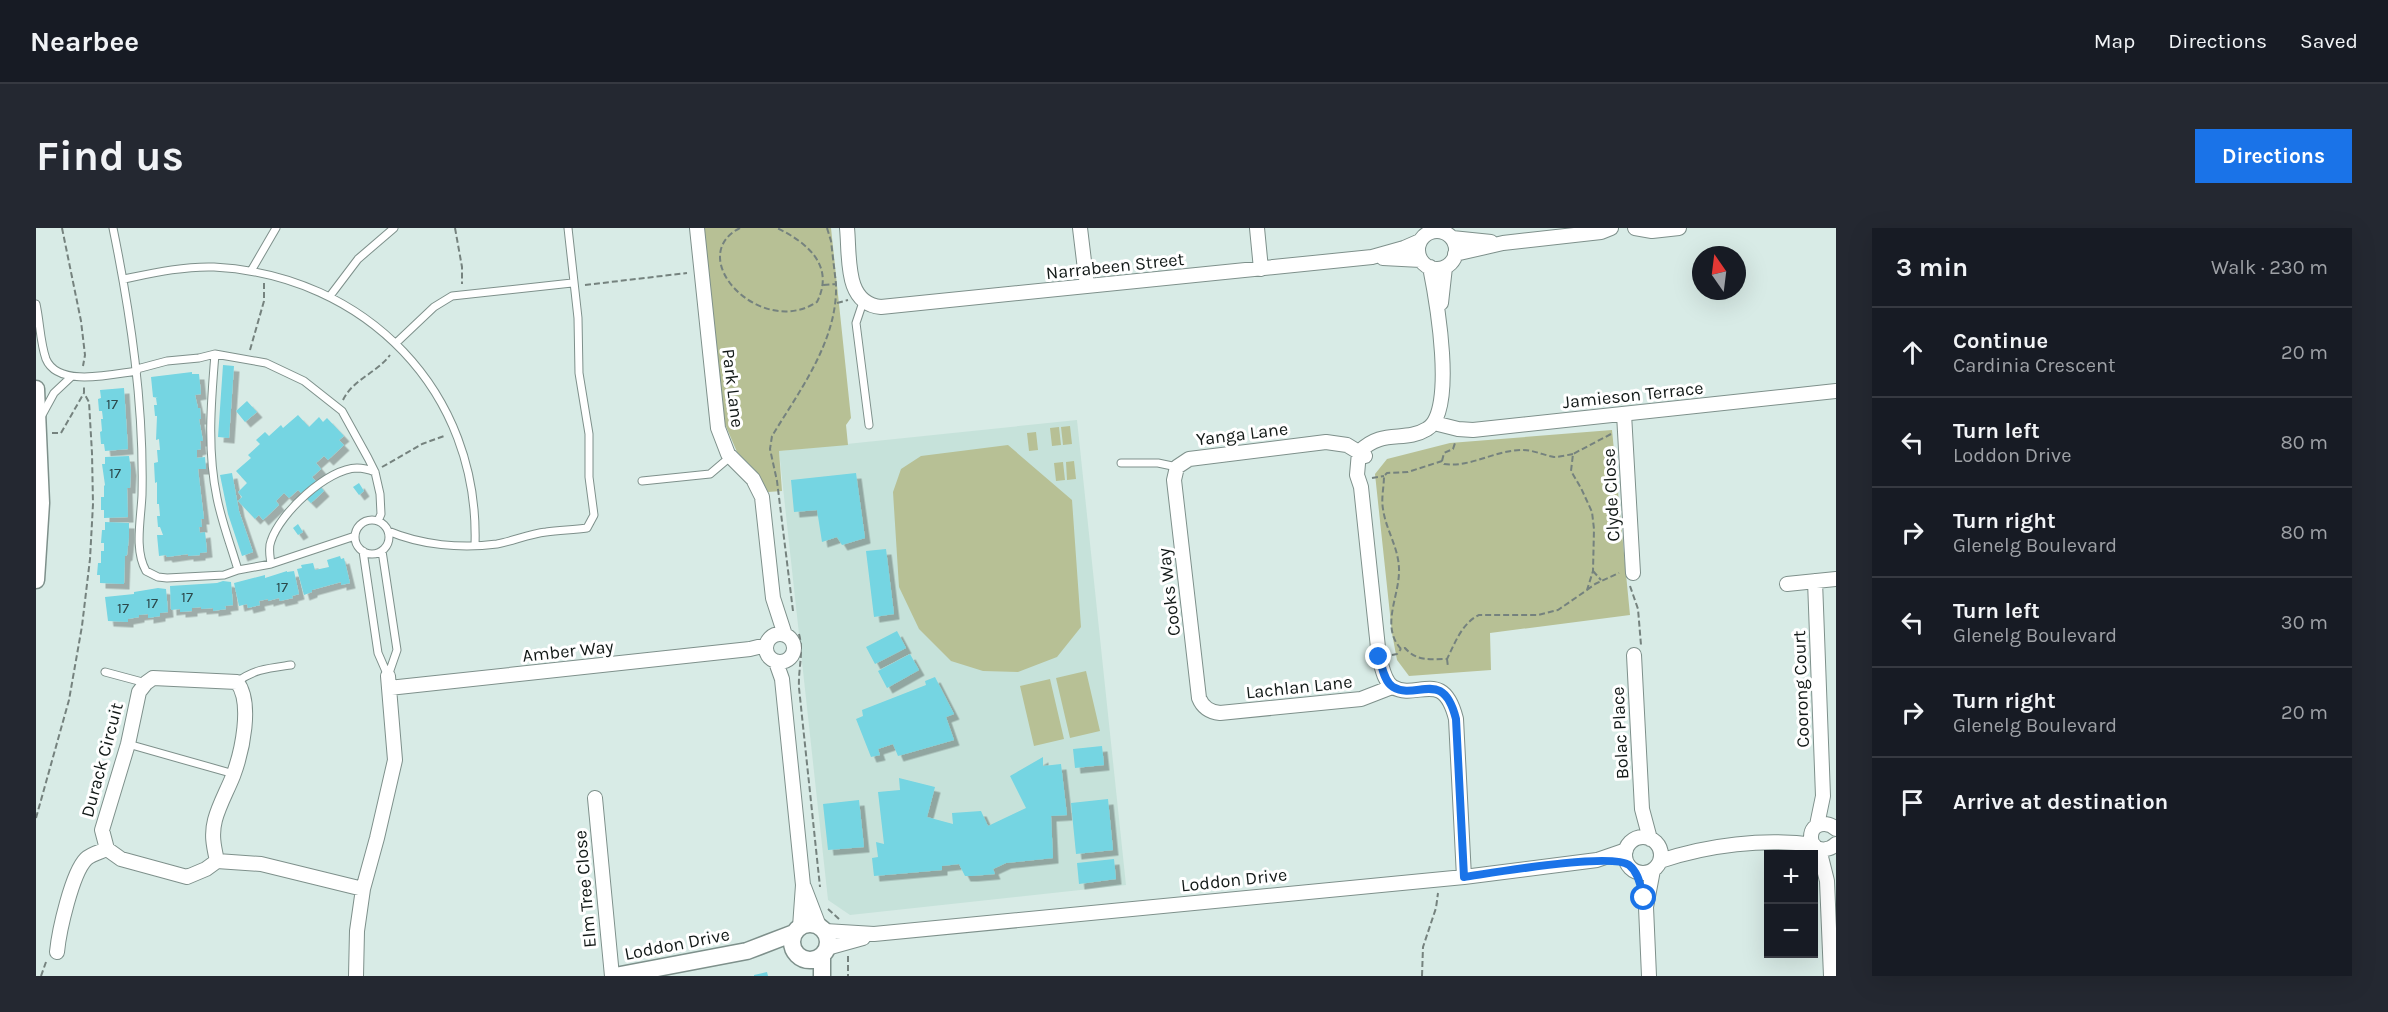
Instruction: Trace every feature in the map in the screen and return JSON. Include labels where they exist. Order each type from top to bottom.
[{"type":"street","name":"Park Lane","points":[[697,228],[718,428],[721,440],[730,457],[753,479],[762,497],[775,610],[776,649],[782,679],[803,885],[797,930]]},
{"type":"street","points":[[847,228],[853,289],[863,302]]},
{"type":"street","points":[[1080,228],[1087,286]]},
{"type":"street","points":[[1257,228],[1261,269]]},
{"type":"street","points":[[1464,877],[1456,719],[1453,707],[1444,694],[1430,688],[1405,690],[1392,687],[1387,680],[1379,657],[1362,483],[1357,475],[1356,462],[1363,455],[1375,449],[1423,440],[1437,434],[1443,391],[1439,314],[1445,267],[1455,254],[1503,243],[1601,232],[1611,228]]},
{"type":"street","points":[[1635,228],[1652,231],[1679,228]]},
{"type":"street","points":[[1439,314],[1425,264],[1418,248],[1425,234],[1433,231],[1503,243]]},
{"type":"street","points":[[1447,233],[1455,254]]},
{"type":"street","name":"Narrabeen Street","points":[[863,302],[872,307],[881,308],[1372,257],[1404,248],[1425,234]]},
{"type":"street","name":"Narrabeen Street","points":[[1372,257],[1425,264]]},
{"type":"street","points":[[1425,264],[1445,267]]},
{"type":"street","points":[[36,389],[41,503],[36,580]]},
{"type":"street","name":"Jamieson Terrace","points":[[1438,425],[1462,430],[1836,391]]},
{"type":"street","name":"Clyde Close","points":[[1624,414],[1633,571]]},
{"type":"street","name":"Yanga Lane","points":[[1177,467],[1189,459],[1326,442],[1347,445],[1363,455]]},
{"type":"street","name":"Cooks Way","points":[[1177,467],[1174,480],[1199,698],[1208,710]]},
{"type":"street","points":[[1787,584],[1836,579]]},
{"type":"street","name":"Coorong Court","points":[[1815,581],[1825,827],[1811,837],[1825,846],[1831,976]]},
{"type":"street","name":"Amber Way","points":[[389,682],[776,649]]},
{"type":"street","name":"Bolac Place","points":[[1631,857],[1642,809],[1634,655]]},
{"type":"street","name":"Durack Circuit","points":[[107,849],[102,830],[128,744],[139,692],[146,683],[153,678],[237,682]]},
{"type":"street","points":[[217,861],[212,838],[215,818],[234,774],[242,746],[246,702],[237,682]]},
{"type":"street","points":[[357,975],[357,930],[363,889],[395,760],[389,682]]},
{"type":"street","name":"Lachlan Lane","points":[[1208,710],[1221,713],[1361,699],[1392,687]]},
{"type":"street","name":"Elm Tree Close","points":[[595,798],[614,976]]},
{"type":"street","name":"Bolac Place","points":[[1642,809],[1654,842]]},
{"type":"street","points":[[1784,841],[1825,827]]},
{"type":"street","points":[[1631,857],[1644,838],[1692,850],[1784,841],[1825,846]]},
{"type":"street","points":[[1646,907],[1656,866],[1661,856],[1654,842]]},
{"type":"street","points":[[57,952],[59,929],[80,866],[88,857],[107,849],[121,860],[187,877],[206,869],[217,861],[261,864],[363,889]]},
{"type":"street","points":[[1631,857],[1641,873],[1692,850]]},
{"type":"street","points":[[1631,857],[1646,907],[1649,976]]},
{"type":"street","name":"Loddon Drive","points":[[614,976],[747,951],[809,924],[822,929],[874,934],[1464,877],[1631,857]]},
{"type":"street","name":"Park Lane","points":[[803,885],[822,929]]},
{"type":"street","points":[[814,976],[813,954],[828,937],[822,929]]},
{"type":"street","points":[[797,930],[792,943],[813,954],[822,976]]},
{"type":"street","name":"Loddon Drive","points":[[747,951],[813,954],[874,934]]},
{"type":"lane","points":[[113,228],[124,279],[137,370],[142,462],[140,553],[144,567],[150,574],[167,578],[225,574],[271,564],[355,537]]},
{"type":"lane","points":[[251,271],[276,228]]},
{"type":"lane","points":[[330,296],[358,259],[394,228]]},
{"type":"lane","points":[[388,531],[388,542],[381,551],[372,554],[358,548],[355,537],[362,523],[367,520],[378,521],[388,531],[399,536],[444,545],[497,544],[545,532],[587,528],[594,514],[589,477],[590,434],[579,373],[578,318],[568,228]]},
{"type":"lane","points":[[124,279],[168,270],[213,267],[251,271],[294,282],[330,296],[368,319],[397,344],[424,375],[456,433],[469,473],[476,514],[475,545]]},
{"type":"lane","points":[[397,344],[434,307],[452,296],[573,284]]},
{"type":"lane","points":[[863,302],[856,323],[869,425]]},
{"type":"lane","points":[[36,304],[48,363],[55,370],[71,377],[137,370],[167,361],[215,354],[250,359],[289,372],[321,393],[342,411],[375,472],[381,503],[381,514],[378,521]]},
{"type":"lane","points":[[215,354],[211,415],[212,466],[220,514],[238,570]]},
{"type":"lane","points":[[39,428],[54,393],[71,377]]},
{"type":"lane","points":[[642,481],[710,474],[730,457]]},
{"type":"lane","name":"Yanga Lane","points":[[1121,463],[1158,463],[1177,467]]},
{"type":"lane","points":[[271,564],[269,549],[272,538],[285,519],[311,490],[326,478],[349,469],[357,468],[375,472]]},
{"type":"lane","points":[[363,551],[378,653],[389,682]]},
{"type":"lane","points":[[381,551],[397,650],[389,682]]},
{"type":"lane","name":"Durack Circuit","points":[[237,682],[249,673],[260,669],[291,665]]},
{"type":"lane","name":"Durack Circuit","points":[[105,672],[146,683]]},
{"type":"lane","points":[[128,744],[234,774]]},
{"type":"path","points":[[36,818],[69,700],[82,626],[90,559],[93,504],[89,402],[84,393],[82,362],[86,355],[74,280],[62,228]]},
{"type":"path","points":[[455,228],[462,267],[460,295]]},
{"type":"path","points":[[740,228],[728,238],[720,259],[728,282],[748,301],[777,311],[801,311],[818,302],[824,273],[813,254],[802,243],[777,228]]},
{"type":"path","points":[[795,618],[777,481],[770,449],[772,436],[821,352],[837,303],[831,241],[827,228]]},
{"type":"path","points":[[573,284],[687,273]]},
{"type":"path","points":[[250,359],[251,343],[264,301],[264,274]]},
{"type":"path","points":[[823,285],[836,284]]},
{"type":"path","points":[[342,411],[342,403],[349,389],[377,370],[397,344]]},
{"type":"path","points":[[39,428],[61,432],[84,393]]},
{"type":"path","points":[[1442,461],[1444,453],[1453,448],[1462,430]]},
{"type":"path","points":[[1442,461],[1444,464],[1454,465],[1496,453],[1521,450],[1540,452],[1555,457],[1573,454],[1616,432],[1625,431]]},
{"type":"path","points":[[375,472],[422,444],[456,433]]},
{"type":"path","points":[[1573,454],[1571,471],[1592,512],[1594,529],[1593,571],[1587,590]]},
{"type":"path","points":[[1362,483],[1387,473],[1408,472],[1442,461]]},
{"type":"path","points":[[1384,476],[1382,508],[1398,555],[1400,572],[1391,618],[1394,641],[1401,649],[1405,648],[1421,659],[1447,659]]},
{"type":"path","points":[[1593,571],[1602,581]]},
{"type":"path","points":[[1448,667],[1447,659],[1471,619],[1479,615],[1538,615],[1558,609],[1602,581],[1633,571]]},
{"type":"path","points":[[1633,571],[1629,577],[1638,609],[1641,646],[1634,655]]},
{"type":"path","points":[[797,627],[803,646],[799,688],[820,888]]},
{"type":"path","points":[[1422,976],[1423,946],[1436,908],[1438,893]]},
{"type":"path","points":[[848,967],[848,976]]},
{"type":"shaded area","points":[[1077,420],[1126,885],[850,915],[828,900],[779,451]]},
{"type":"green space","points":[[703,228],[831,228],[851,418],[846,425],[848,445],[779,451],[782,491],[768,492],[755,470],[737,452],[725,424]]},
{"type":"green space","points":[[1070,426],[1072,444],[1063,445],[1061,427]]},
{"type":"green space","points":[[1059,427],[1061,445],[1052,446],[1050,428]]},
{"type":"green space","points":[[1612,430],[1630,615],[1490,633],[1491,670],[1409,676],[1397,660],[1392,633],[1375,474],[1387,459],[1450,443]]},
{"type":"green space","points":[[1036,432],[1038,450],[1029,451],[1027,433]]},
{"type":"green space","points":[[1008,445],[1072,500],[1081,627],[1057,657],[1018,672],[983,671],[951,661],[919,629],[899,587],[893,492],[901,469],[921,456]]},
{"type":"green space","points":[[1074,461],[1076,479],[1067,480],[1066,462]]},
{"type":"green space","points":[[1063,462],[1065,480],[1056,481],[1054,463]]},
{"type":"green space","points":[[1086,671],[1100,731],[1070,738],[1056,678]]},
{"type":"green space","points":[[1050,679],[1064,739],[1034,746],[1020,686]]},
{"type":"building","points":[[223,365],[234,366],[229,438],[218,437]]},
{"type":"building","points":[[192,372],[192,374],[199,374],[201,394],[195,395],[198,408],[200,408],[201,419],[199,419],[203,441],[200,441],[201,449],[197,450],[197,458],[205,457],[206,469],[198,469],[204,519],[201,519],[202,527],[199,527],[200,533],[205,532],[207,552],[188,556],[188,554],[159,556],[157,535],[163,535],[158,527],[157,516],[160,516],[154,463],[158,462],[157,450],[160,450],[159,439],[156,440],[157,416],[155,416],[154,405],[157,405],[156,398],[158,398],[153,397],[151,377]]},
{"type":"building","points":[[124,388],[128,449],[105,451],[104,444],[101,444],[100,432],[102,431],[101,419],[103,419],[102,411],[99,411],[100,390]]},
{"type":"building","points":[[247,401],[257,412],[245,422],[236,411]]},
{"type":"building","points":[[298,415],[309,427],[319,417],[323,422],[327,418],[344,436],[339,440],[344,445],[328,460],[324,456],[316,463],[321,469],[312,477],[324,491],[311,503],[298,490],[289,498],[284,493],[276,501],[279,505],[263,520],[259,515],[255,519],[238,501],[242,497],[238,492],[247,483],[236,471],[251,458],[248,455],[260,444],[256,440],[265,432],[269,436],[281,425],[283,428]]},
{"type":"building","points":[[129,456],[131,470],[130,488],[127,488],[128,517],[104,518],[104,510],[101,510],[101,497],[104,497],[105,485],[102,464],[105,464],[105,457]]},
{"type":"building","points":[[232,473],[239,511],[253,552],[242,556],[228,514],[220,475]]},
{"type":"building","points":[[856,473],[865,538],[842,545],[837,537],[822,542],[817,510],[794,512],[791,480]]},
{"type":"building","points":[[359,483],[364,491],[359,495],[353,487]]},
{"type":"building","points":[[105,522],[129,523],[124,584],[100,583],[100,575],[97,575],[98,563],[101,563],[101,551],[104,551],[104,543],[101,543]]},
{"type":"building","points":[[298,524],[303,532],[298,535],[293,528]]},
{"type":"building","points":[[886,549],[894,614],[874,617],[866,551]]},
{"type":"building","points":[[340,556],[341,559],[344,558],[350,583],[341,585],[341,582],[312,590],[304,595],[297,569],[302,568],[301,565],[313,563],[315,570],[329,567],[327,560]]},
{"type":"building","points":[[294,571],[299,594],[280,601],[279,598],[259,601],[260,605],[248,608],[247,604],[239,606],[234,583],[265,575],[265,578]]},
{"type":"building","points":[[231,582],[233,605],[225,606],[226,609],[213,611],[213,608],[201,609],[201,607],[192,608],[192,611],[171,610],[170,586]]},
{"type":"building","points":[[166,589],[168,612],[148,618],[148,614],[139,615],[139,617],[128,619],[128,622],[108,621],[105,597],[134,594],[134,592]]},
{"type":"building","points":[[897,631],[906,648],[875,664],[866,647]]},
{"type":"building","points":[[910,654],[919,670],[887,688],[878,671]]},
{"type":"building","points":[[935,677],[954,714],[946,717],[954,740],[898,756],[893,744],[878,749],[880,755],[871,757],[856,719],[863,716],[862,710],[926,685],[925,681]]},
{"type":"building","points":[[1102,746],[1104,765],[1075,768],[1073,749]]},
{"type":"building","points":[[1043,757],[1043,766],[1061,764],[1067,815],[1051,816],[1053,858],[1006,863],[993,869],[995,874],[965,876],[959,864],[942,866],[942,870],[874,876],[872,858],[878,857],[876,842],[884,844],[878,792],[900,790],[899,778],[935,787],[927,817],[953,824],[952,813],[981,811],[988,826],[1026,808],[1010,776]]},
{"type":"building","points":[[1108,799],[1113,850],[1076,854],[1071,803]]},
{"type":"building","points":[[859,800],[864,847],[828,850],[823,804]]},
{"type":"building","points":[[1114,859],[1116,879],[1079,884],[1077,863]]},
{"type":"building","points":[[767,972],[768,976],[754,976],[754,975]]},
{"type":"route","points":[[1379,657],[1387,680],[1392,687],[1405,690],[1430,688],[1444,694],[1453,707],[1456,719],[1464,877],[1597,860],[1628,864],[1636,872],[1644,898]]}]
